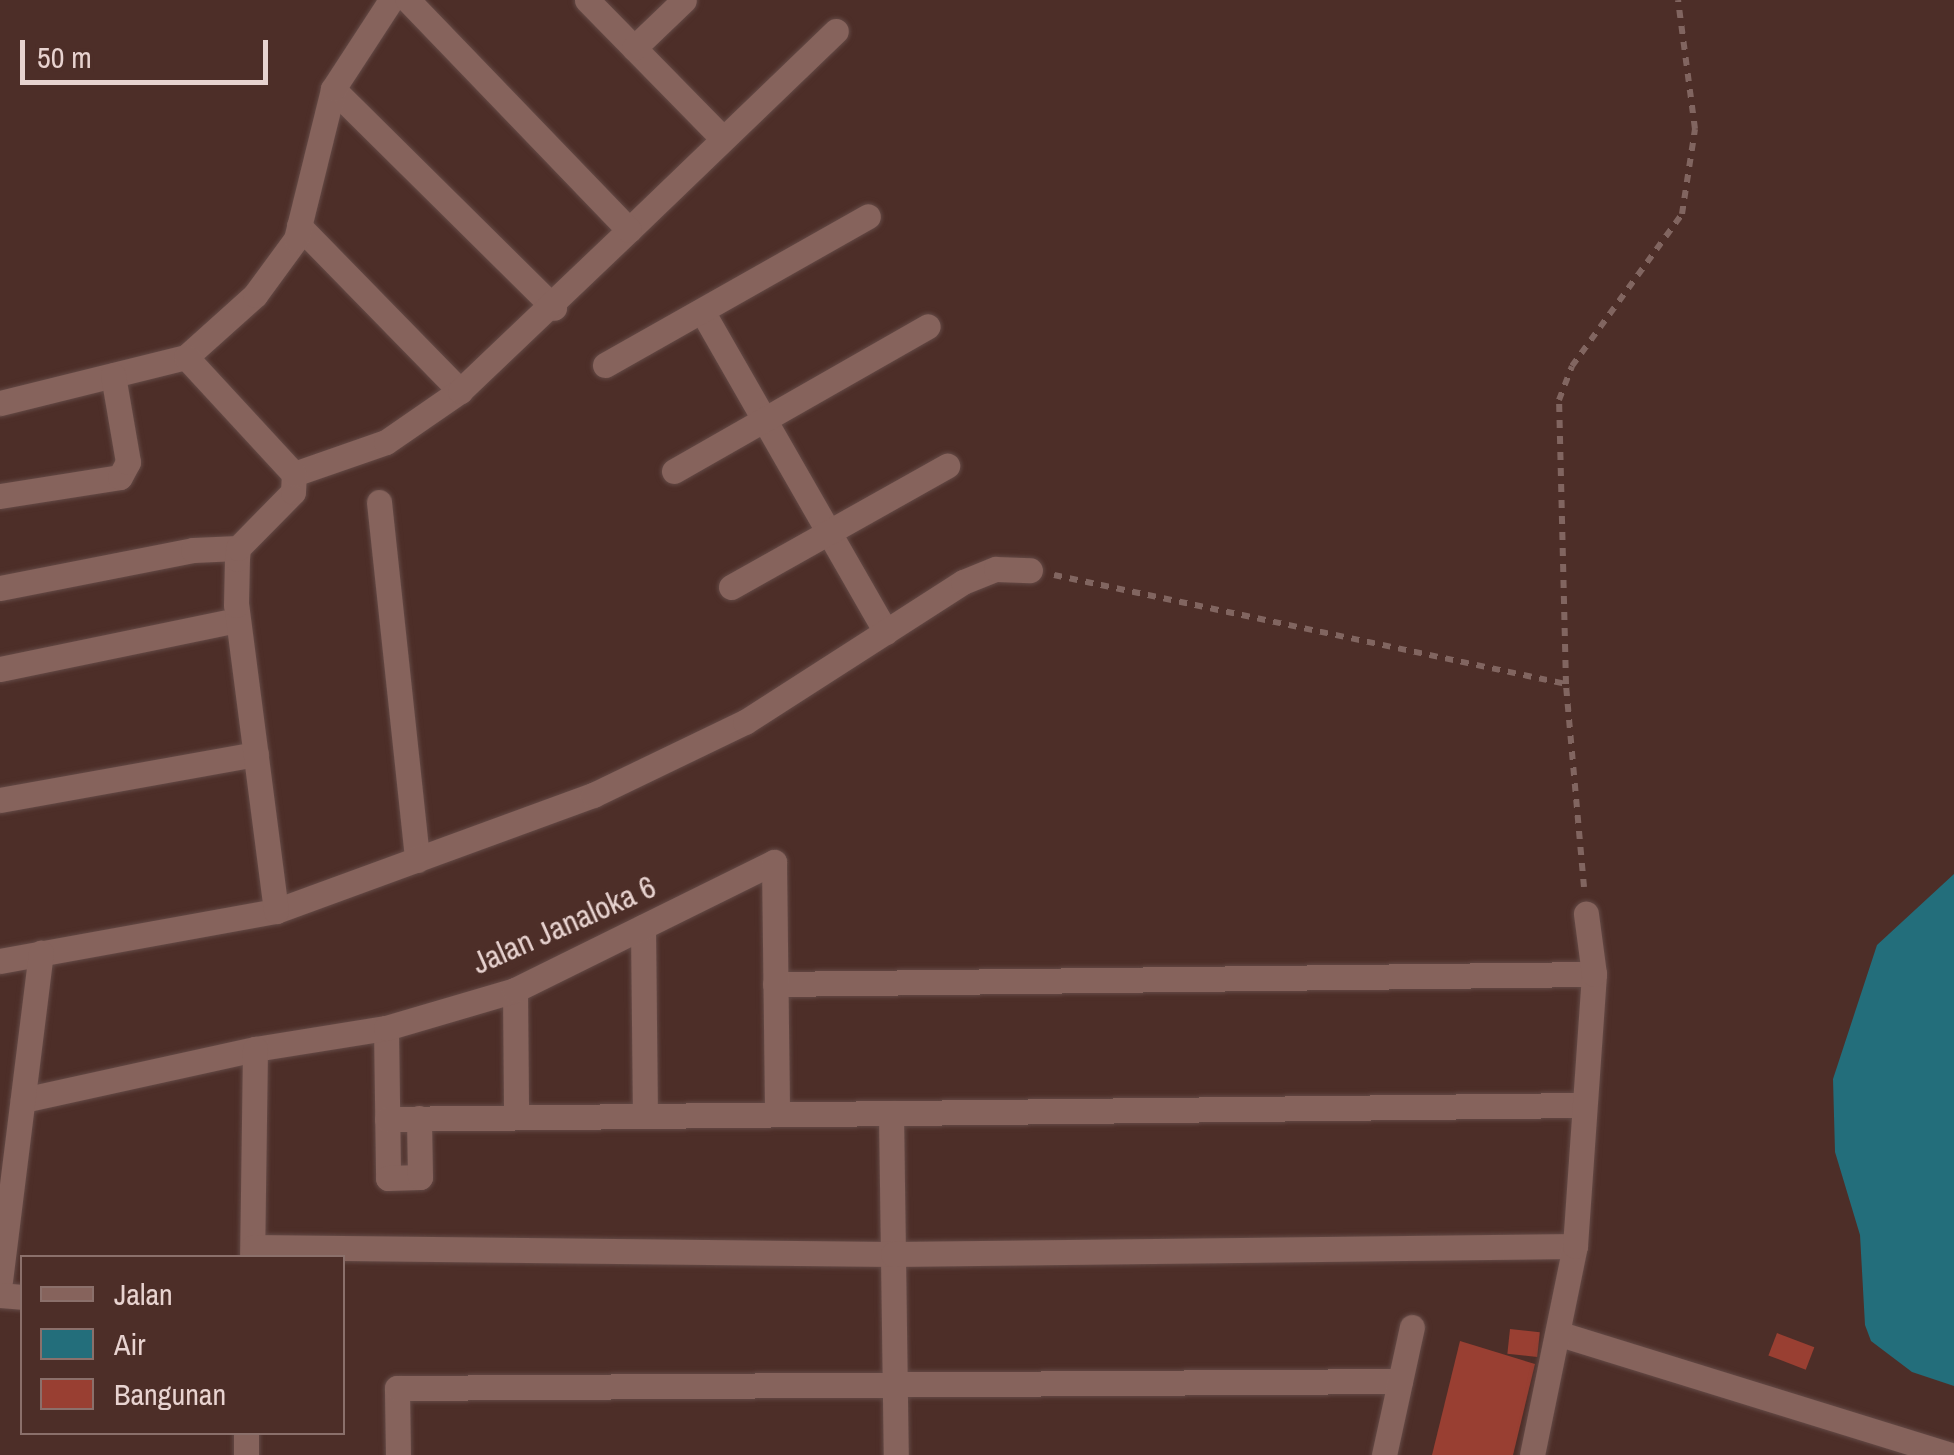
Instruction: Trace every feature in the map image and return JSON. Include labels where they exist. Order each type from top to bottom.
[{"type":"street","points":[[0,403],[186,357],[255,296],[299,226],[332,89],[391,0]]},
{"type":"street","points":[[408,0],[628,230]]},
{"type":"street","points":[[588,0],[723,140]]},
{"type":"street","points":[[634,48],[684,0]]},
{"type":"street","points":[[294,474],[386,442],[460,391],[554,308],[628,230],[836,32]]},
{"type":"street","points":[[332,89],[554,308]]},
{"type":"street","points":[[605,365],[868,216]]},
{"type":"street","points":[[299,226],[460,391]]},
{"type":"street","points":[[702,311],[886,632]]},
{"type":"street","points":[[674,471],[928,326]]},
{"type":"street","points":[[0,588],[194,550],[238,548],[293,492],[294,474],[186,357]]},
{"type":"street","points":[[0,496],[120,477],[128,462],[112,375]]},
{"type":"street","points":[[731,588],[947,466]]},
{"type":"street","points":[[380,502],[417,860]]},
{"type":"street","points":[[238,548],[237,620],[276,911]]},
{"type":"street","points":[[0,961],[276,911],[571,804],[719,736],[978,574],[1030,570]]},
{"type":"street","points":[[0,668],[237,620]]},
{"type":"street","points":[[0,800],[256,754]]},
{"type":"street","name":"Jalan Janaloka 6","points":[[23,1100],[255,1049],[386,1028],[515,990],[774,862],[775,984]]},
{"type":"street","points":[[1537,1454],[1575,1246],[1594,974],[1586,914]]},
{"type":"street","points":[[643,927],[645,1116]]},
{"type":"street","points":[[0,1281],[41,953]]},
{"type":"street","points":[[777,1114],[775,984],[1594,974]]},
{"type":"street","points":[[515,990],[516,1117]]},
{"type":"street","points":[[386,1028],[388,1178],[420,1177],[419,1118]]},
{"type":"street","points":[[255,1049],[252,1252],[892,1254],[1575,1246]]},
{"type":"street","points":[[387,1119],[1584,1104]]},
{"type":"street","points":[[891,1113],[896,1455]]},
{"type":"street","points":[[1384,1455],[1412,1327]]},
{"type":"street","points":[[1560,1334],[1951,1455]]},
{"type":"street","points":[[398,1455],[397,1388],[1400,1380]]},
{"type":"path","points":[[1586,914],[1566,684],[1559,400],[1572,366],[1682,214],[1694,129],[1678,0]]},
{"type":"path","points":[[1030,570],[1566,684]]},
{"type":"water","points":[[1954,874],[1954,1386],[1912,1372],[1871,1341],[1865,1325],[1860,1235],[1835,1152],[1833,1079],[1877,945]]},
{"type":"building","points":[[1510,1329],[1540,1332],[1537,1357],[1507,1354]]},
{"type":"building","points":[[1777,1333],[1814,1347],[1806,1370],[1768,1355]]},
{"type":"building","points":[[1460,1341],[1535,1364],[1513,1455],[1432,1455]]}]
